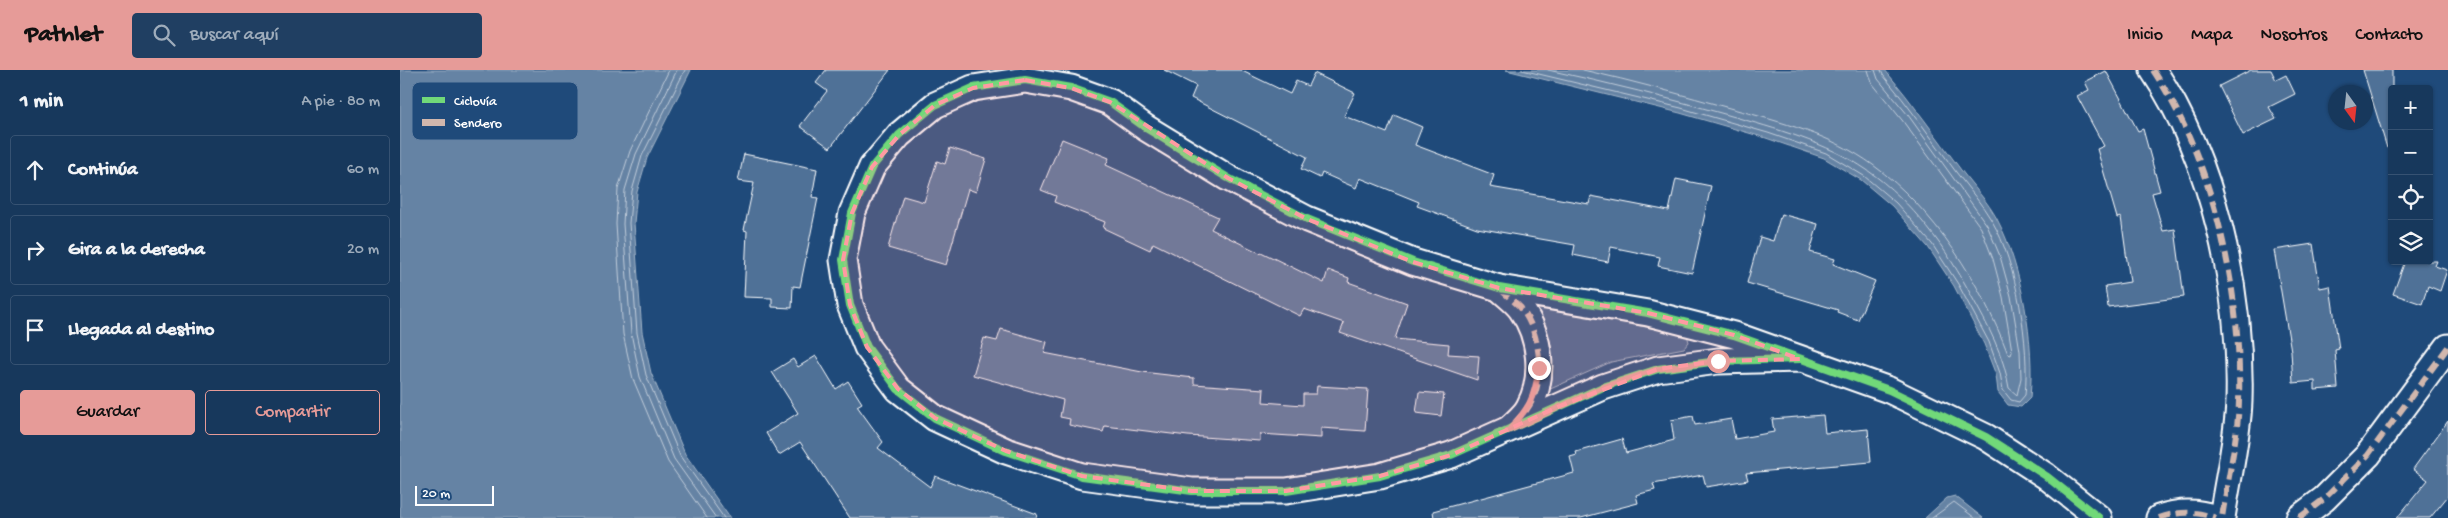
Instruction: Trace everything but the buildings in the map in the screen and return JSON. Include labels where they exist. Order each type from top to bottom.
[{"type":"street","points":[[2153,70],[2188,134],[2210,196],[2228,265],[2237,334],[2239,402],[2222,518]]},
{"type":"street","points":[[1800,359],[1718,361],[1658,369],[1603,387],[1451,455],[1380,476],[1286,491],[1192,491],[1082,476],[1006,451],[935,418],[898,389],[867,347],[850,306],[844,260],[852,213],[872,167],[899,135],[935,105],[973,88],[1025,80],[1071,88],[1110,102],[1146,128],[1228,178],[1307,219],[1413,262],[1499,288],[1648,313],[1734,335],[1889,390],[1986,438],[2046,476],[2099,518]]},
{"type":"street","points":[[1499,288],[1520,308],[1531,325],[1536,343],[1539,368],[1535,391],[1528,408],[1508,431]]},
{"type":"street","points":[[2299,518],[2324,499],[2368,455],[2448,347]]},
{"type":"street","points":[[2159,518],[2181,512],[2202,513],[2216,518]]},
{"type":"highlighted area","points":[[1025,80],[1071,88],[1110,102],[1228,178],[1307,219],[1413,262],[1499,288],[1648,313],[1734,335],[1800,359],[1718,361],[1658,369],[1560,406],[1451,455],[1380,476],[1286,491],[1192,491],[1082,476],[1006,451],[935,418],[898,389],[867,347],[850,305],[843,260],[852,213],[872,167],[899,135],[935,105],[973,88]]},
{"type":"shaded area","points":[[1537,306],[1687,335],[1689,342],[1684,348],[1611,362],[1546,391],[1531,313]]},
{"type":"water","points":[[400,70],[691,70],[647,158],[637,192],[634,223],[642,332],[651,373],[685,454],[730,518],[400,518]]},
{"type":"water","points":[[1506,70],[1885,70],[1989,206],[2006,238],[2020,282],[2025,306],[2030,354],[2030,398],[2021,407],[2008,405],[1998,392],[1996,375],[1984,344],[1954,286],[1928,247],[1892,206],[1861,180],[1824,158],[1766,138],[1680,113]]},
{"type":"water","points":[[1955,496],[1983,518],[1925,518],[1947,498]]},
{"type":"marked path","points":[[2153,70],[2174,106],[2193,145],[2208,186],[2220,229],[2229,273],[2239,360],[2239,401],[2222,518]]},
{"type":"marked path","points":[[1500,289],[1520,307],[1527,317],[1537,343],[1539,357],[1537,385],[1533,398],[1524,413],[1514,424]]},
{"type":"marked path","points":[[2299,518],[2324,499],[2368,455],[2448,347]]},
{"type":"marked path","points":[[2159,518],[2188,513],[2216,518]]},
{"type":"cycle path","points":[[1800,359],[1718,361],[1658,369],[1603,387],[1451,455],[1380,476],[1286,491],[1192,491],[1082,476],[1006,451],[935,418],[898,389],[867,347],[850,305],[843,260],[852,213],[872,167],[899,135],[935,105],[973,88],[1025,80],[1071,88],[1110,102],[1146,128],[1228,178],[1307,219],[1413,262],[1499,288],[1648,313],[1734,335],[1889,390],[1986,437],[2046,476],[2099,518]]},
{"type":"route","points":[[1539,368],[1535,391],[1528,408],[1508,431],[1603,387],[1658,369],[1718,361]]}]
